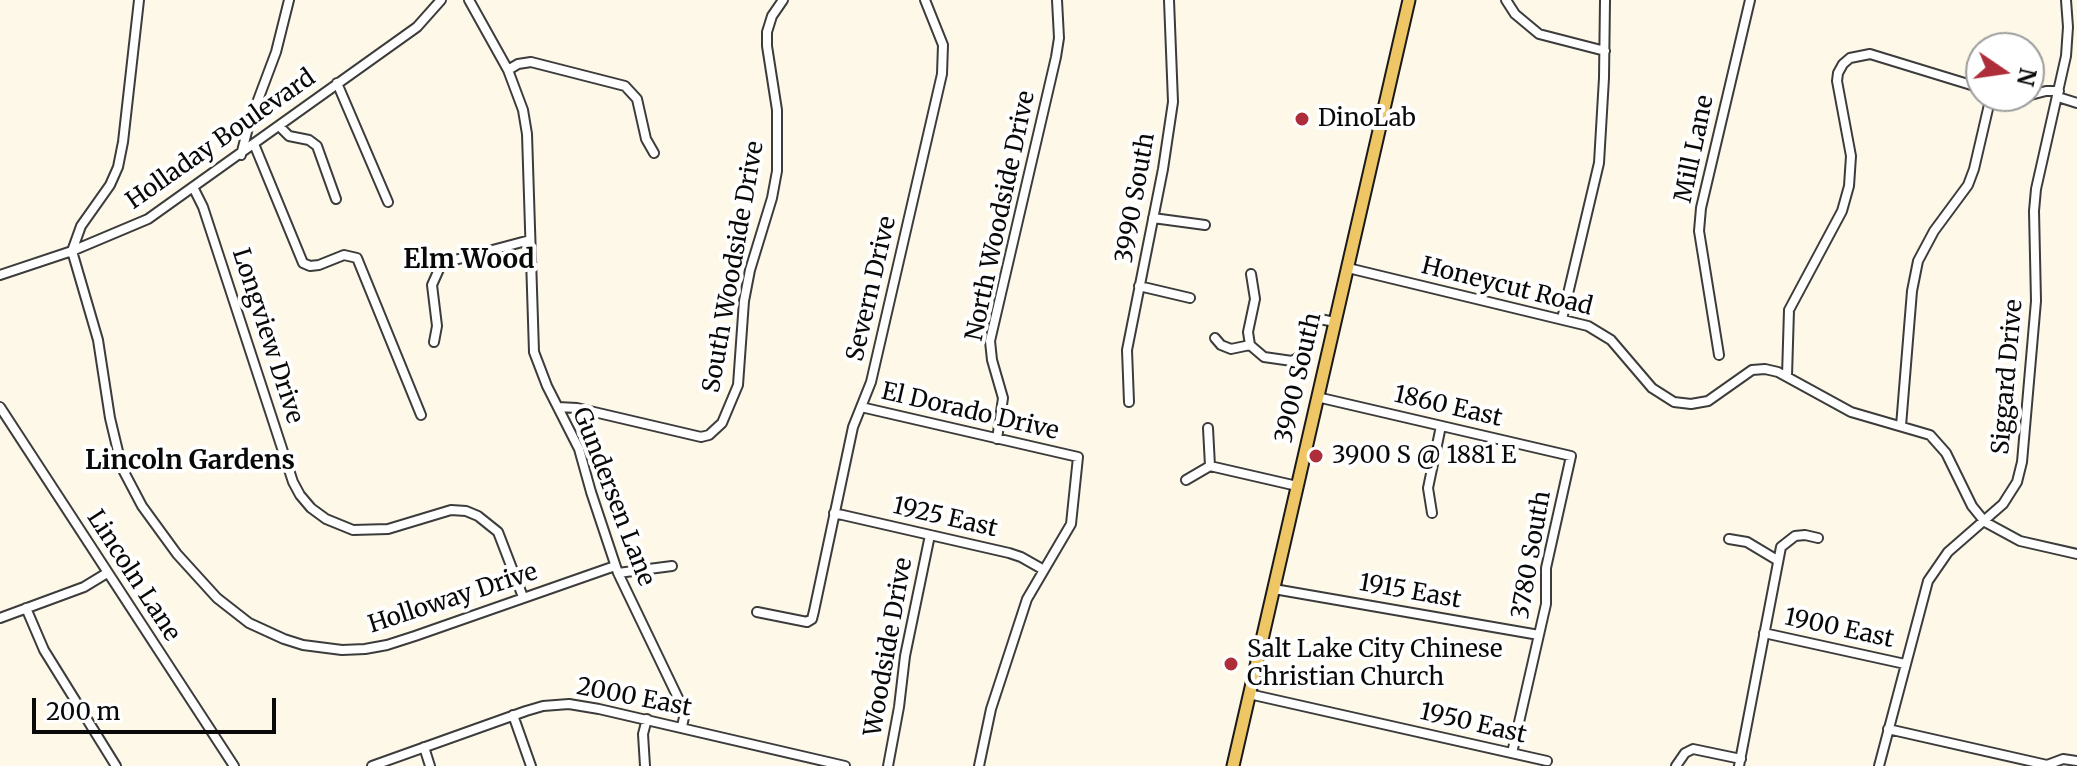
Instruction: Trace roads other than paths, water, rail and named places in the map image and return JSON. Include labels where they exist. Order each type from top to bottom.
[{"type":"main road","name":"3900 South","points":[[1233,766],[1409,0]]},
{"type":"street","points":[[72,251],[81,226],[110,185],[118,167],[139,0]]},
{"type":"street","points":[[241,155],[276,52],[289,0]]},
{"type":"street","name":"Holladay Boulevard","points":[[0,275],[72,251],[148,219],[417,27],[441,0]]},
{"type":"street","name":"Gundersen Lane","points":[[469,0],[508,70],[520,100],[527,134],[534,352],[547,386],[579,449],[617,569],[680,702],[684,717],[682,727]]},
{"type":"street","name":"South Woodside Drive","points":[[558,407],[577,408],[701,437],[710,435],[722,423],[738,385],[744,301],[777,171],[777,110],[767,32],[772,16],[783,0]]},
{"type":"street","name":"Severn Drive","points":[[757,612],[810,621],[853,427],[871,382],[942,74],[943,45],[925,0]]},
{"type":"street","name":"North Woodside Drive","points":[[997,439],[1003,398],[990,341],[1056,57],[1059,38],[1057,0]]},
{"type":"street","name":"3990 South","points":[[1129,402],[1126,361],[1173,102],[1169,0]]},
{"type":"street","points":[[1506,0],[1515,14],[1539,34],[1605,51]]},
{"type":"street","points":[[1562,319],[1599,163],[1605,0]]},
{"type":"street","name":"Mill Lane","points":[[1719,355],[1699,231],[1701,208],[1750,0]]},
{"type":"street","points":[[2066,0],[2076,0]]},
{"type":"street","name":"Siggard Drive","points":[[1879,766],[1931,574],[1948,552],[1985,522],[2010,494],[2022,462],[2036,301],[2036,189],[2067,42],[2066,0]]},
{"type":"street","points":[[1787,376],[1789,310],[1842,211],[1849,186],[1851,156],[1837,81],[1843,64],[1850,58],[1870,54],[1965,83]]},
{"type":"street","points":[[508,70],[531,62],[625,86],[637,99],[646,139],[654,153]]},
{"type":"street","points":[[337,83],[388,202]]},
{"type":"street","points":[[2045,91],[2077,103]]},
{"type":"street","points":[[1901,426],[1912,291],[1918,261],[1934,231],[1968,185],[1987,112]]},
{"type":"street","points":[[280,127],[289,136],[309,140],[317,146],[336,199]]},
{"type":"street","points":[[254,144],[303,263],[310,266],[350,255],[357,258],[421,415]]},
{"type":"street","name":"Longview Drive","points":[[194,189],[203,207],[293,482],[300,495],[326,519],[353,530],[388,529],[451,510],[478,516],[498,532],[523,597]]},
{"type":"street","points":[[1153,218],[1205,225]]},
{"type":"street","points":[[434,342],[437,326],[432,285],[440,267],[451,261],[530,240]]},
{"type":"street","name":"Holloway Drive","points":[[72,251],[98,340],[110,418],[122,468],[142,506],[177,554],[207,588],[235,613],[264,631],[303,645],[342,650],[365,649],[387,645],[523,597],[617,569],[672,566]]},
{"type":"street","name":"Honeycut Road","points":[[1348,268],[1588,326],[1604,335],[1652,388],[1674,402],[1691,404],[1708,401],[1752,370],[1772,370],[1851,412],[1930,435],[1941,445],[1972,506],[1985,522],[2020,541],[2077,554]]},
{"type":"street","points":[[1251,274],[1255,299],[1248,332],[1250,345],[1264,357],[1292,361],[1299,357],[1308,346],[1309,317],[1335,322]]},
{"type":"street","points":[[1139,286],[1190,298]]},
{"type":"street","points":[[1215,338],[1231,349],[1250,345]]},
{"type":"street","name":"1860 East","points":[[1317,397],[1571,456]]},
{"type":"street","name":"El Dorado Drive","points":[[861,407],[1078,457],[1071,524],[1031,590],[1022,612],[991,709],[979,766]]},
{"type":"street","name":"Lincoln Lane","points":[[1,411],[234,766]]},
{"type":"street","points":[[1432,513],[1428,488],[1441,426]]},
{"type":"street","points":[[1208,428],[1210,466]]},
{"type":"street","name":"3780 South","points":[[1512,753],[1546,604],[1546,568],[1571,456]]},
{"type":"street","points":[[1186,480],[1210,466],[1297,486]]},
{"type":"street","name":"1925 East","points":[[834,513],[1021,557],[1044,570]]},
{"type":"street","name":"Woodside Drive","points":[[888,766],[905,656],[930,535]]},
{"type":"street","points":[[1676,766],[1685,753],[1693,749],[1740,762],[1781,547],[1788,539],[1805,535],[1818,538]]},
{"type":"street","points":[[1729,539],[1747,542],[1777,560]]},
{"type":"street","points":[[0,618],[84,587],[107,573]]},
{"type":"street","name":"1915 East","points":[[1274,589],[1539,635]]},
{"type":"street","points":[[26,608],[44,650],[112,765]]},
{"type":"street","name":"1900 East","points":[[1764,633],[1905,664]]},
{"type":"street","name":"1950 East","points":[[1249,694],[1547,761]]},
{"type":"street","name":"2000 East","points":[[372,766],[513,715],[543,706],[569,704],[647,719],[840,765]]},
{"type":"street","points":[[513,715],[531,766]]},
{"type":"street","points":[[645,766],[643,734],[647,719]]},
{"type":"street","points":[[1888,729],[2047,765],[2063,759],[2077,761]]},
{"type":"street","points":[[424,747],[430,766]]},
{"type":"place","name":"DinoLab","points":[[1302,119]]},
{"type":"place","name":"3900 S @ 1881 E","points":[[1316,456]]},
{"type":"place","name":"Salt Lake City Chinese Christian Church","points":[[1231,664]]},
{"type":"district","name":"Elm Wood","points":[[469,261]]},
{"type":"district","name":"Lincoln Gardens","points":[[190,462]]}]
